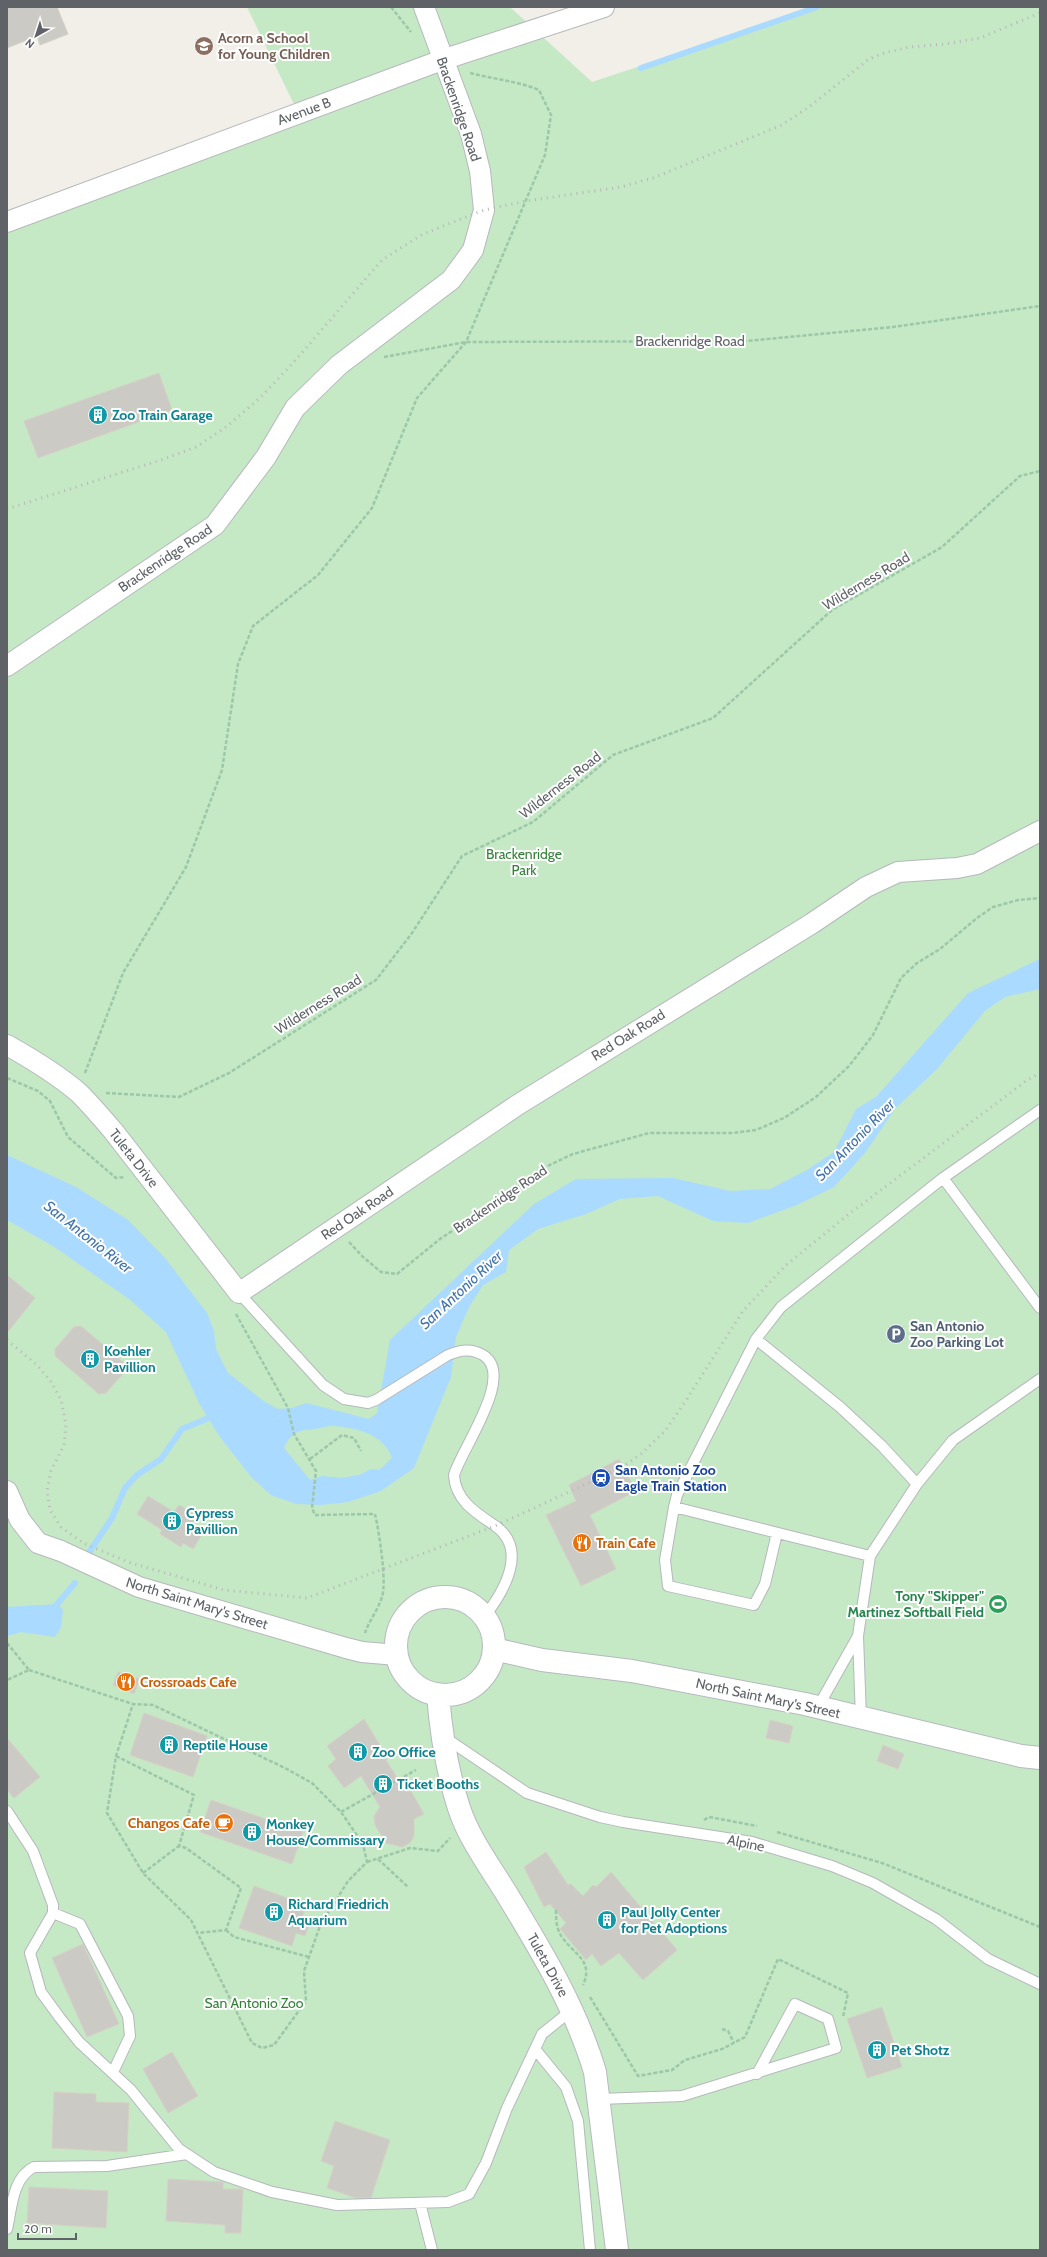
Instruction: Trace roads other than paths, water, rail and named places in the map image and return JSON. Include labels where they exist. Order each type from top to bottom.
[{"type":"street","name":"Brackenridge Road","points":[[7,666],[215,525],[266,458],[294,408],[339,365],[451,280],[473,250],[484,210],[480,172],[471,134],[442,60],[424,7]]},
{"type":"street","name":"Avenue B","points":[[7,222],[442,60],[604,7]]},
{"type":"street","name":"Red Oak Road","points":[[243,1298],[519,1104],[805,927],[866,886],[898,872],[957,868],[977,864],[1040,831]]},
{"type":"street","name":"Tuleta Drive","points":[[7,1045],[35,1062],[78,1093],[114,1132],[243,1298]]},
{"type":"street","name":"North Saint Mary's Street","points":[[7,1491],[20,1520],[38,1543],[61,1551],[139,1587],[362,1652],[397,1654]]},
{"type":"street","points":[[432,1598],[458,1599],[470,1604],[484,1617],[493,1635],[494,1649],[490,1665],[478,1682],[470,1689],[454,1694],[438,1695],[427,1692],[408,1678],[401,1669],[397,1654],[397,1634],[402,1622],[410,1611],[420,1604],[432,1598]]},
{"type":"street","name":"North Saint Mary's Street","points":[[494,1649],[542,1660],[632,1670],[818,1706],[861,1718],[1021,1756],[1040,1758]]},
{"type":"street","name":"Tuleta Drive","points":[[438,1695],[441,1734],[459,1809],[474,1840],[540,1949],[572,2010],[587,2043],[595,2072],[599,2099],[617,2250]]},
{"type":"lane","points":[[776,1533],[766,1584],[754,1605],[668,1586],[665,1560],[677,1495],[756,1339],[781,1307],[943,1178],[1040,1110]]},
{"type":"lane","points":[[943,1178],[1040,1308]]},
{"type":"lane","points":[[243,1298],[323,1385],[344,1399],[368,1402],[376,1400],[455,1352],[473,1350],[488,1358],[493,1367],[494,1376],[490,1397],[454,1475],[455,1482],[467,1505],[473,1512],[501,1532],[509,1542],[512,1552],[511,1565],[504,1587],[484,1617]]},
{"type":"lane","points":[[756,1339],[840,1407],[882,1446],[917,1484]]},
{"type":"lane","points":[[861,1718],[858,1636],[870,1556],[917,1484],[953,1440],[1040,1378]]},
{"type":"lane","points":[[674,1508],[870,1556]]},
{"type":"lane","points":[[818,1706],[858,1636]]},
{"type":"lane","name":"Alpine","points":[[441,1734],[527,1793],[600,1817],[623,1822],[752,1842],[832,1866],[873,1883],[918,1907],[988,1959],[1040,1984]]},
{"type":"lane","points":[[7,1810],[33,1851],[53,1905],[53,1913],[30,1953],[41,1992],[79,2042],[131,2090],[179,2149],[214,2172],[272,2192],[337,2205],[448,2202],[469,2194],[486,2163],[507,2108],[542,2034],[572,2010]]},
{"type":"lane","points":[[53,1913],[80,1924],[128,2016],[130,2036],[113,2072]]},
{"type":"lane","points":[[599,2099],[682,2096],[757,2074],[836,2048],[828,2019],[795,2004],[757,2074]]},
{"type":"lane","points":[[535,2049],[566,2087],[578,2121],[590,2250]]},
{"type":"lane","points":[[7,2229],[19,2178],[25,2171],[34,2167],[107,2166],[187,2154]]},
{"type":"lane","points":[[420,2203],[432,2250]]},
{"type":"water","name":"San Antonio River","points":[[1040,959],[1040,989],[1005,997],[985,1011],[937,1069],[895,1109],[865,1153],[834,1187],[797,1205],[748,1223],[713,1221],[658,1196],[620,1199],[586,1214],[538,1229],[509,1250],[506,1272],[483,1285],[469,1307],[456,1337],[451,1377],[414,1468],[381,1491],[348,1502],[321,1505],[296,1504],[271,1495],[252,1478],[220,1437],[199,1403],[166,1332],[129,1299],[53,1246],[7,1220],[7,1155],[76,1187],[128,1220],[165,1258],[207,1313],[214,1331],[216,1349],[228,1373],[265,1402],[278,1409],[292,1408],[306,1403],[369,1419],[377,1413],[390,1340],[534,1204],[576,1179],[673,1178],[730,1191],[770,1189],[807,1170],[834,1152],[856,1109],[876,1097],[968,993]],"holes":[[[328,1426],[347,1427],[375,1437],[388,1449],[392,1458],[379,1470],[371,1469],[359,1475],[341,1478],[323,1476],[310,1480],[284,1448],[292,1435],[297,1432]]]},
{"type":"water","points":[[58,1604],[63,1610],[61,1627],[55,1637],[21,1632],[7,1636],[7,1607]]},
{"type":"waterway","points":[[641,68],[817,7]]},
{"type":"waterway","points":[[90,1551],[112,1518],[125,1488],[137,1475],[161,1459],[182,1429],[216,1415]]},
{"type":"waterway","points":[[53,1609],[75,1583]]},
{"type":"railway","points":[[7,509],[164,459],[196,447],[226,427],[261,397],[293,363],[382,260],[423,234],[484,210],[526,201],[621,187],[653,178],[782,125],[809,107],[869,59],[881,54],[909,47],[945,44],[980,38],[1040,13]]},
{"type":"railway","points":[[7,1340],[37,1365],[52,1383],[61,1400],[66,1424],[64,1445],[51,1471],[47,1491],[50,1510],[61,1527],[83,1543],[128,1562],[224,1590],[307,1598],[495,1526],[621,1468],[641,1454],[665,1431],[743,1311],[785,1266],[849,1214],[1026,1081],[1040,1073]]},
{"type":"place","name":"Acorn a School for Young Children","points":[[204,46]]},
{"type":"place","name":"Zoo Train Garage","points":[[98,415]]},
{"type":"place","name":"San Antonio Zoo Parking Lot","points":[[896,1334]]},
{"type":"place","name":"Koehler Pavillion","points":[[90,1359]]},
{"type":"place","name":"San Antonio Zoo Eagle Train Station","points":[[601,1478]]},
{"type":"place","name":"Cypress Pavillion","points":[[172,1521]]},
{"type":"place","name":"Train Cafe","points":[[582,1543]]},
{"type":"place","name":"Tony \"Skipper\" Martinez Softball Field","points":[[998,1604]]},
{"type":"place","name":"Crossroads Cafe","points":[[126,1682]]},
{"type":"place","name":"Reptile House","points":[[169,1745]]},
{"type":"place","name":"Zoo Office","points":[[358,1752]]},
{"type":"place","name":"Ticket Booths","points":[[383,1784]]},
{"type":"place","name":"Changos Cafe","points":[[224,1823]]},
{"type":"place","name":"Monkey House/Commissary","points":[[252,1832]]},
{"type":"place","name":"Richard Friedrich Aquarium","points":[[274,1912]]},
{"type":"place","name":"Paul Jolly Center for Pet Adoptions","points":[[607,1920]]},
{"type":"place","name":"Pet Shotz","points":[[877,2050]]},
{"type":"park label","name":"Brackenridge Park","points":[[524,862]]},
{"type":"park label","name":"San Antonio Zoo","points":[[254,2003]]}]
